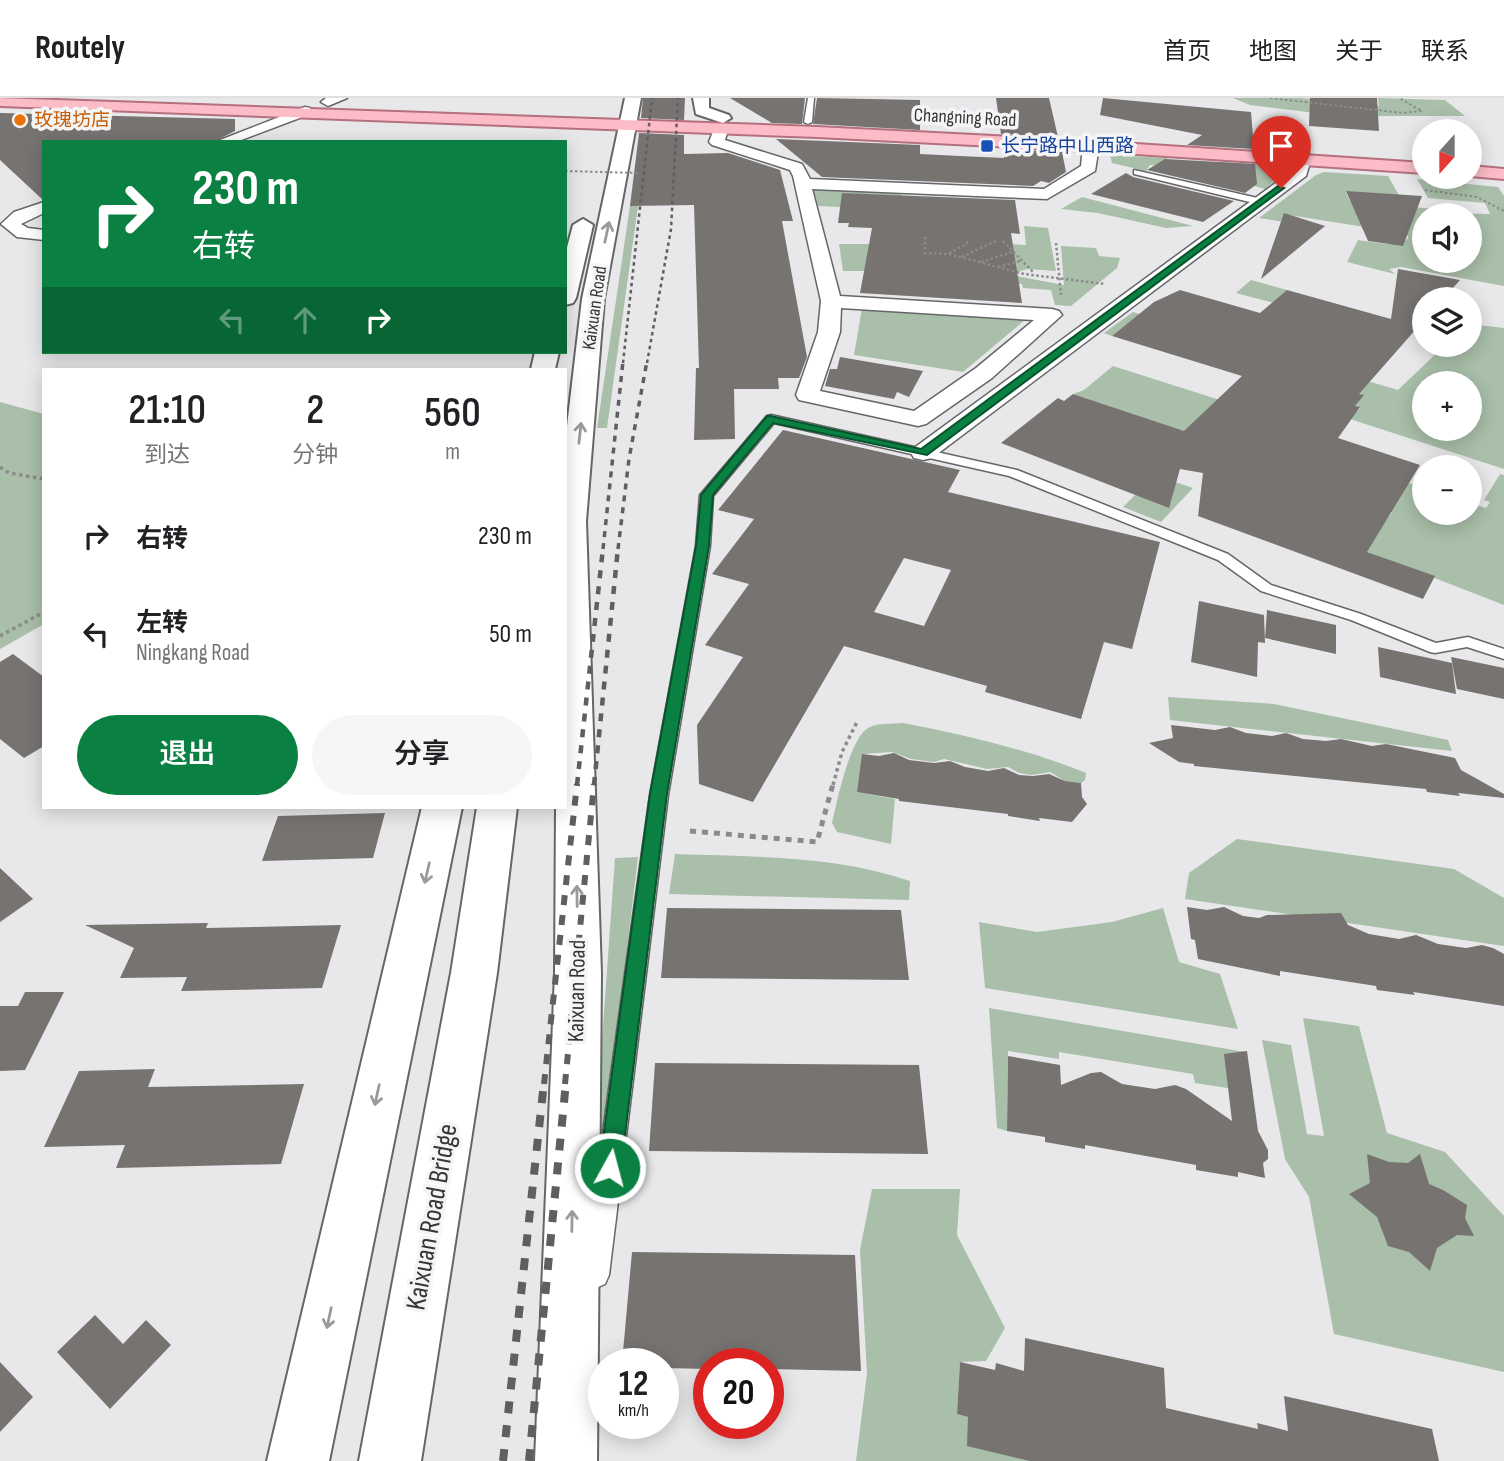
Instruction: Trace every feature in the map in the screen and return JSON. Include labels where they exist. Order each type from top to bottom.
[{"type":"main road","name":"Changning Road","points":[[197,98],[334,100],[608,119]]},
{"type":"main road","name":"Changning Road","points":[[0,101],[608,119],[631,113],[722,123],[1412,167]]},
{"type":"main road","name":"Changning Road","points":[[722,123],[808,122],[1033,132],[1412,156]]},
{"type":"main road","points":[[1482,161],[1504,163]]},
{"type":"main road","points":[[1482,172],[1504,174]]},
{"type":"street","points":[[701,98],[701,110],[722,123],[717,142],[796,167],[804,184],[831,301],[829,332],[807,395],[918,419],[984,373],[1052,315]]},
{"type":"street","points":[[227,140],[305,111]]},
{"type":"street","name":"Kaixuan Road","points":[[566,1461],[578,972],[568,535],[593,299],[631,113]]},
{"type":"street","points":[[601,147],[608,119]]},
{"type":"street","points":[[804,184],[1047,194],[1089,168],[1091,146]]},
{"type":"street","points":[[923,453],[1300,173],[1303,159]]},
{"type":"street","points":[[42,207],[20,216],[10,224],[23,233],[42,235]]},
{"type":"street","name":"Kaixuan Road","points":[[567,291],[587,208]]},
{"type":"street","points":[[567,299],[593,299]]},
{"type":"street","points":[[831,301],[1052,315]]},
{"type":"street","points":[[298,1461],[442,809]]},
{"type":"street","points":[[474,973],[497,809]]},
{"type":"street","points":[[474,973],[510,809]]},
{"type":"street","name":"Kaixuan Road Bridge","points":[[390,1461],[474,973]]},
{"type":"street","points":[[271,1461],[310,1404]]},
{"type":"lane","points":[[808,122],[811,98]]},
{"type":"lane","points":[[1137,172],[1262,202]]},
{"type":"lane","points":[[593,1298],[659,794],[703,546],[707,495],[771,419],[1013,473],[1223,556],[1266,588],[1356,617],[1435,648],[1468,642],[1504,654]]},
{"type":"lane","points":[[572,1461],[586,1352]]},
{"type":"path","points":[[1270,98],[1403,113],[1422,111],[1399,98]]},
{"type":"path","points":[[567,171],[639,173]]},
{"type":"path","points":[[1418,190],[1477,197],[1504,211]]},
{"type":"path","points":[[925,237],[925,253],[949,254],[1037,276],[1105,284]]},
{"type":"path","points":[[949,254],[967,244],[967,239]]},
{"type":"path","points":[[962,257],[996,241]]},
{"type":"path","points":[[1003,241],[1037,276]]},
{"type":"path","points":[[1052,315],[1062,313],[1056,243]]},
{"type":"path","points":[[980,262],[1012,252]]},
{"type":"path","points":[[997,267],[1020,261]]},
{"type":"path","points":[[0,467],[9,473],[42,479]]},
{"type":"path","points":[[0,636],[42,613]]},
{"type":"path","points":[[690,831],[817,842],[842,752],[858,720]]},
{"type":"green space","points":[[1233,98],[1301,98],[1379,106],[1378,98],[1445,100],[1465,116],[1340,116],[1250,105]]},
{"type":"green space","points":[[1110,155],[1167,158],[1171,166],[1150,165],[1146,171],[1112,163]]},
{"type":"green space","points":[[1221,162],[1272,165],[1285,171],[1265,189],[1254,186],[1256,176],[1225,169]]},
{"type":"green space","points":[[1324,172],[1388,176],[1399,195],[1346,193],[1350,201],[1412,207],[1412,269],[1389,269],[1395,274],[1347,262],[1358,240],[1386,244],[1408,239],[1408,236],[1402,233],[1289,215],[1283,216],[1285,222],[1259,218],[1316,175]]},
{"type":"green space","points":[[1498,187],[1504,196],[1504,286],[1434,273],[1482,273],[1482,214],[1490,214],[1485,203],[1428,198],[1423,189]]},
{"type":"green space","points":[[813,188],[901,191],[901,210],[818,206]]},
{"type":"green space","points":[[1082,197],[1193,226],[1166,228],[1098,213],[1061,209]]},
{"type":"green space","points":[[630,206],[638,206],[607,428],[597,428]]},
{"type":"green space","points":[[1024,226],[1048,228],[1056,271],[1027,269],[1014,273],[1016,276],[1064,285],[1061,246],[1096,248],[1099,256],[1120,258],[1117,268],[1071,306],[1055,305],[1051,290],[1023,288],[1022,284],[885,276],[888,238],[1026,245]]},
{"type":"green space","points":[[839,244],[871,244],[877,271],[843,271]]},
{"type":"green space","points":[[1251,280],[1287,290],[1281,305],[1236,293]]},
{"type":"green space","points":[[862,308],[1026,319],[963,372],[854,355]]},
{"type":"green space","points":[[1133,312],[1398,390],[1412,377],[1412,439],[1350,419],[1360,408],[1355,406],[1363,395],[1127,324],[1112,336],[1104,333]]},
{"type":"green space","points":[[1482,325],[1504,328],[1504,469],[1482,462],[1482,455],[1461,455],[1418,441],[1482,441],[1482,371],[1418,371],[1432,357],[1482,357]]},
{"type":"green space","points":[[1113,366],[1223,401],[1203,414],[1412,484],[1412,525],[1482,525],[1482,507],[1486,508],[1490,502],[1484,500],[1500,474],[1504,475],[1504,605],[1360,549],[1392,512],[1386,510],[1391,501],[1073,394],[1084,390]]},
{"type":"green space","points":[[0,402],[42,413],[42,625],[0,649]]},
{"type":"green space","points":[[1149,473],[1193,488],[1161,522],[1123,507],[1145,485]]},
{"type":"green space","points":[[1168,697],[1274,704],[1448,740],[1452,751],[1170,720]]},
{"type":"green space","points":[[903,723],[1019,750],[1086,773],[1085,780],[1081,783],[1065,781],[1050,772],[1032,775],[1019,773],[1008,767],[987,769],[944,759],[934,762],[911,759],[892,752],[863,754],[857,792],[895,799],[891,844],[837,832],[832,823],[845,770],[856,742],[870,727]]},
{"type":"green space","points":[[1237,839],[1454,869],[1504,898],[1504,946],[1185,899],[1189,873]]},
{"type":"green space","points":[[675,854],[794,859],[853,866],[910,881],[909,900],[669,894]]},
{"type":"green space","points":[[638,857],[596,1209],[590,1209],[615,858]]},
{"type":"green space","points":[[1163,908],[1179,962],[1220,974],[1238,1029],[985,988],[979,922],[1037,932],[1112,922]]},
{"type":"green space","points":[[989,1008],[1245,1052],[1253,1092],[1195,1083],[1193,1074],[1059,1052],[1059,1059],[1008,1051],[1007,1131],[997,1128]]},
{"type":"green space","points":[[1303,1018],[1359,1026],[1387,1133],[1445,1152],[1504,1216],[1504,1372],[1334,1334],[1309,1197],[1285,1159],[1262,1040],[1291,1045],[1307,1134],[1324,1136]]},
{"type":"green space","points":[[872,1189],[960,1189],[957,1235],[1005,1328],[986,1361],[960,1362],[957,1414],[968,1417],[1030,1461],[856,1461],[867,1373],[860,1250]]},
{"type":"building","points":[[643,98],[685,98],[684,120],[641,118]]},
{"type":"building","points":[[730,98],[805,98],[802,124],[772,123]]},
{"type":"building","points":[[817,98],[920,100],[920,130],[813,124]]},
{"type":"building","points":[[996,98],[1049,98],[1058,137],[1001,134]]},
{"type":"building","points":[[1103,98],[1251,112],[1254,149],[1187,145],[1202,135],[1100,115]]},
{"type":"building","points":[[1310,98],[1377,98],[1379,131],[1309,126]]},
{"type":"building","points":[[0,113],[235,119],[235,131],[217,140],[42,140],[42,199],[0,160]]},
{"type":"building","points":[[639,133],[684,135],[684,154],[728,153],[780,170],[793,221],[782,221],[807,357],[799,378],[778,378],[779,389],[734,389],[735,439],[694,440],[696,368],[699,368],[694,205],[630,206]]},
{"type":"building","points":[[776,139],[920,145],[920,154],[1004,158],[1003,149],[1062,152],[1066,172],[1049,183],[1041,181],[1033,186],[822,177]]},
{"type":"building","points":[[1165,159],[1255,164],[1257,184],[1245,193],[1147,170]]},
{"type":"building","points":[[1126,173],[1133,177],[1234,201],[1203,222],[1091,194]]},
{"type":"building","points":[[1346,191],[1422,196],[1419,203],[1412,203],[1412,222],[1403,246],[1368,241]]},
{"type":"building","points":[[842,193],[1015,200],[1020,234],[1011,233],[1022,303],[860,293],[872,228],[848,227],[849,223],[838,223]]},
{"type":"building","points":[[1284,213],[1325,226],[1261,279]]},
{"type":"building","points":[[1398,269],[1460,280],[1454,287],[1412,287],[1412,334],[1359,394],[1364,395],[1355,406],[1360,407],[1338,438],[1412,462],[1412,478],[1367,552],[1435,576],[1423,599],[1198,516],[1203,473],[1180,469],[1169,508],[1001,443],[1058,398],[1064,401],[1073,394],[1184,431],[1242,376],[1112,336],[1154,302],[1180,290],[1260,313],[1287,290],[1391,319]]},
{"type":"building","points":[[840,357],[923,371],[909,397],[897,392],[894,399],[825,386],[830,369],[837,369]]},
{"type":"building","points":[[783,430],[960,470],[948,492],[1160,542],[1132,649],[1104,642],[1081,719],[985,692],[987,686],[844,646],[753,802],[699,784],[697,725],[743,657],[705,645],[749,584],[712,574],[754,519],[718,510]],"holes":[[[904,558],[951,570],[924,626],[874,612]]]},
{"type":"building","points":[[1199,601],[1264,615],[1265,643],[1258,642],[1257,677],[1191,662]]},
{"type":"building","points":[[1267,610],[1336,625],[1336,654],[1265,638]]},
{"type":"building","points":[[1378,647],[1452,663],[1456,694],[1380,677]]},
{"type":"building","points":[[13,654],[42,676],[42,747],[24,758],[0,739],[0,662]]},
{"type":"building","points":[[1451,657],[1504,668],[1504,699],[1457,689]]},
{"type":"building","points":[[1171,725],[1215,730],[1230,727],[1246,733],[1272,736],[1286,733],[1303,739],[1341,739],[1372,746],[1386,744],[1455,758],[1461,770],[1504,794],[1504,798],[1458,793],[1460,796],[1427,792],[1426,789],[1194,766],[1179,762],[1149,743],[1173,738]]},
{"type":"building","points":[[894,753],[909,760],[934,763],[950,761],[988,771],[1004,768],[1019,775],[1049,774],[1065,781],[1081,783],[1082,797],[1087,804],[1072,822],[1039,818],[1040,821],[1008,814],[899,801],[857,792],[862,754],[879,756]]},
{"type":"building","points":[[385,813],[373,858],[262,861],[278,816]]},
{"type":"building","points":[[0,868],[33,899],[0,922]]},
{"type":"building","points":[[1187,907],[1207,910],[1224,907],[1243,916],[1259,918],[1267,915],[1341,913],[1348,925],[1369,934],[1399,939],[1416,935],[1438,944],[1466,948],[1482,945],[1493,948],[1504,954],[1504,1006],[1413,992],[1415,995],[1377,990],[1376,986],[1280,971],[1280,976],[1198,959],[1195,940],[1191,939]]},
{"type":"building","points":[[667,908],[901,910],[909,980],[661,978]]},
{"type":"building","points":[[208,923],[206,928],[341,925],[322,988],[181,991],[187,977],[120,978],[134,948],[85,925]]},
{"type":"building","points":[[25,992],[64,992],[25,1070],[0,1071],[0,1006],[18,1006]]},
{"type":"building","points":[[1247,1051],[1258,1131],[1268,1150],[1268,1159],[1263,1163],[1265,1178],[1238,1172],[1238,1177],[1196,1170],[1196,1165],[1085,1145],[1085,1149],[1045,1142],[1045,1137],[1007,1131],[1008,1056],[1060,1065],[1061,1085],[1091,1073],[1101,1072],[1122,1084],[1155,1089],[1175,1085],[1186,1089],[1232,1121],[1224,1054]]},
{"type":"building","points":[[655,1063],[919,1065],[928,1154],[649,1151]]},
{"type":"building","points":[[155,1069],[148,1087],[304,1084],[281,1164],[116,1168],[125,1145],[44,1147],[79,1071]]},
{"type":"building","points":[[1367,1154],[1389,1162],[1408,1163],[1420,1154],[1429,1184],[1467,1205],[1465,1218],[1474,1236],[1457,1235],[1437,1248],[1430,1271],[1409,1252],[1388,1246],[1377,1217],[1349,1194],[1370,1183]]},
{"type":"building","points":[[632,1252],[855,1255],[861,1371],[784,1369],[784,1348],[693,1348],[693,1369],[679,1368],[679,1348],[623,1348]]},
{"type":"building","points":[[95,1315],[123,1344],[146,1320],[171,1345],[110,1409],[57,1352]]},
{"type":"building","points":[[1025,1338],[1164,1368],[1166,1408],[1258,1429],[1257,1423],[1288,1431],[1284,1396],[1432,1429],[1439,1461],[1030,1461],[967,1446],[968,1417],[957,1414],[960,1362],[995,1370],[996,1363],[1024,1371]]},
{"type":"building","points":[[0,1362],[33,1397],[0,1432]]},
{"type":"railway","points":[[623,363],[652,98]]},
{"type":"railway","points":[[647,363],[671,229],[678,98]]},
{"type":"railway","points":[[603,549],[623,361]]},
{"type":"railway","points":[[618,549],[629,459],[647,361]]},
{"type":"railway","points":[[577,785],[603,548]]},
{"type":"railway","points":[[594,785],[618,548]]},
{"type":"railway","points":[[544,1084],[577,784]]},
{"type":"railway","points":[[565,1084],[594,784]]},
{"type":"railway","points":[[503,1461],[544,1082]]},
{"type":"railway","points":[[529,1461],[566,1082]]},
{"type":"place","name":"玫瑰坊店","points":[[20,120]]},
{"type":"place","name":"长宁路中山西路","points":[[987,146]]},
{"type":"route","points":[[610,1168],[659,794],[703,546],[707,495],[771,419],[923,453],[1281,188]]}]
